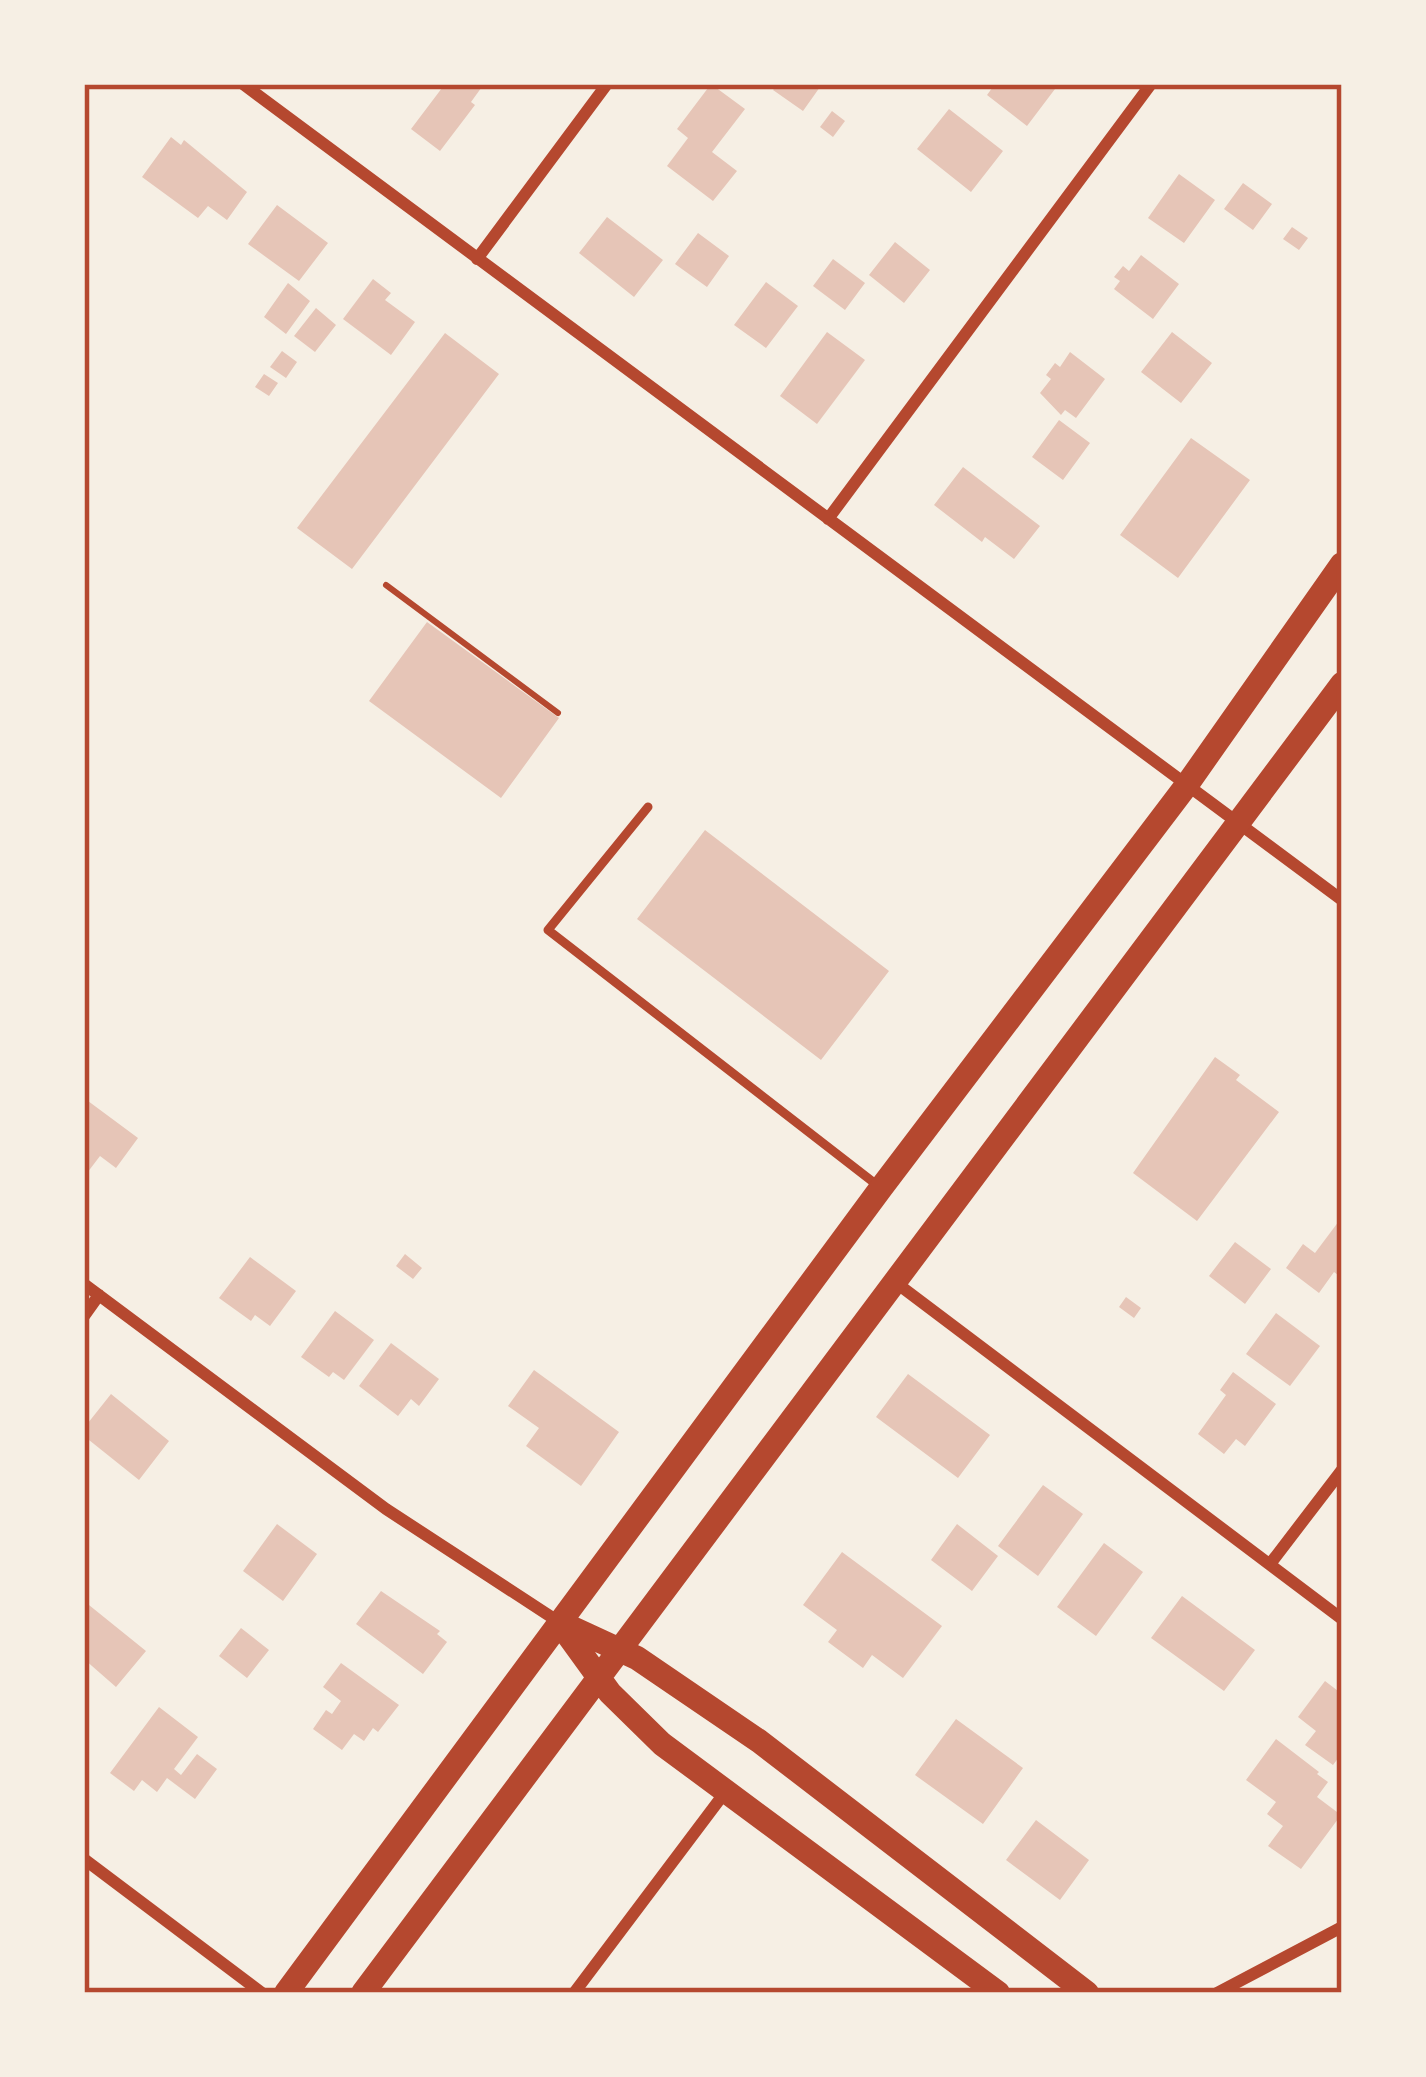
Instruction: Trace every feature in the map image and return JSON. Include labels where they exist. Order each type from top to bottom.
[{"type":"main road","points":[[286,1993],[881,1188],[1186,786],[1342,564]]},
{"type":"main road","points":[[363,1993],[1342,684]]},
{"type":"main road","points":[[559,1622],[619,1649],[759,1741],[1087,1993]]},
{"type":"main road","points":[[559,1622],[597,1678],[662,1744],[998,1993]]},
{"type":"street","points":[[243,84],[1342,900]]},
{"type":"street","points":[[477,259],[607,84]]},
{"type":"street","points":[[828,519],[1151,84]]},
{"type":"street","points":[[896,1282],[1342,1619]]},
{"type":"street","points":[[84,1284],[386,1510],[559,1622]]},
{"type":"street","points":[[84,1316],[99,1295]]},
{"type":"street","points":[[1270,1564],[1342,1470]]},
{"type":"street","points":[[574,1993],[726,1791]]},
{"type":"street","points":[[84,1859],[262,1993]]},
{"type":"street","points":[[1217,1993],[1342,1927]]},
{"type":"lane","points":[[648,807],[548,930],[881,1188]]},
{"type":"path","points":[[386,585],[558,713]]},
{"type":"building","points":[[445,84],[484,84],[471,102],[475,105],[440,151],[411,129]]},
{"type":"building","points":[[711,84],[745,109],[712,152],[737,171],[713,201],[667,166],[688,138],[677,129]]},
{"type":"building","points":[[778,84],[820,87],[803,111],[773,90]]},
{"type":"building","points":[[995,84],[1048,84],[1055,89],[1027,126],[987,95]]},
{"type":"building","points":[[949,109],[1003,151],[971,192],[917,149]]},
{"type":"building","points":[[832,111],[845,121],[833,137],[820,127]]},
{"type":"building","points":[[171,137],[181,145],[184,140],[247,192],[227,220],[208,206],[198,218],[142,177]]},
{"type":"building","points":[[1179,174],[1215,200],[1184,243],[1148,218]]},
{"type":"building","points":[[1243,183],[1272,204],[1253,230],[1224,209]]},
{"type":"building","points":[[277,205],[328,243],[299,281],[248,244]]},
{"type":"building","points":[[607,217],[663,260],[634,297],[579,253]]},
{"type":"building","points":[[1292,227],[1308,238],[1299,250],[1283,239]]},
{"type":"building","points":[[698,233],[729,256],[707,287],[675,264]]},
{"type":"building","points":[[895,242],[930,270],[904,303],[869,275]]},
{"type":"building","points":[[1141,255],[1179,284],[1153,319],[1114,289],[1120,281],[1114,277],[1123,266],[1129,271]]},
{"type":"building","points":[[833,259],[865,283],[845,310],[813,286]]},
{"type":"building","points":[[373,279],[391,293],[385,300],[415,322],[391,355],[343,319]]},
{"type":"building","points":[[766,282],[798,306],[766,348],[734,325]]},
{"type":"building","points":[[288,283],[310,301],[286,334],[264,317]]},
{"type":"building","points":[[316,308],[336,325],[315,352],[294,336]]},
{"type":"building","points":[[827,332],[865,360],[817,424],[780,396]]},
{"type":"building","points":[[1172,332],[1212,363],[1181,403],[1141,372]]},
{"type":"building","points":[[445,333],[499,374],[352,569],[297,528]]},
{"type":"building","points":[[282,351],[297,362],[286,378],[270,367]]},
{"type":"building","points":[[1070,352],[1105,379],[1076,418],[1065,410],[1061,415],[1040,393],[1051,379],[1046,375],[1055,363],[1060,367]]},
{"type":"building","points":[[264,374],[278,383],[269,396],[255,387]]},
{"type":"building","points":[[1059,420],[1090,443],[1063,480],[1032,457]]},
{"type":"building","points":[[1191,438],[1250,480],[1178,578],[1120,535]]},
{"type":"building","points":[[963,467],[1040,526],[1014,559],[985,537],[982,542],[934,505]]},
{"type":"building","points":[[427,622],[559,718],[501,798],[369,701]]},
{"type":"building","points":[[705,830],[889,971],[821,1060],[637,919]]},
{"type":"building","points":[[1215,1057],[1240,1075],[1236,1080],[1279,1112],[1197,1221],[1133,1173]]},
{"type":"building","points":[[84,1098],[138,1138],[116,1168],[100,1156],[84,1177]]},
{"type":"building","points":[[1342,1217],[1342,1278],[1334,1272],[1319,1293],[1286,1268],[1303,1244],[1315,1253]]},
{"type":"building","points":[[1235,1242],[1271,1269],[1245,1304],[1209,1276]]},
{"type":"building","points":[[405,1254],[422,1268],[413,1279],[396,1266]]},
{"type":"building","points":[[250,1257],[296,1291],[270,1326],[255,1315],[251,1321],[219,1298]]},
{"type":"building","points":[[1126,1297],[1141,1308],[1134,1318],[1119,1307]]},
{"type":"building","points":[[335,1311],[374,1340],[344,1380],[333,1372],[329,1377],[301,1357]]},
{"type":"building","points":[[1276,1313],[1320,1346],[1290,1386],[1246,1354]]},
{"type":"building","points":[[391,1343],[439,1379],[419,1406],[411,1399],[398,1416],[359,1386]]},
{"type":"building","points":[[534,1370],[619,1432],[581,1486],[526,1446],[539,1428],[508,1406]]},
{"type":"building","points":[[1233,1372],[1276,1404],[1245,1446],[1236,1439],[1224,1454],[1198,1434],[1226,1395],[1220,1390]]},
{"type":"building","points":[[908,1374],[990,1435],[958,1478],[876,1417]]},
{"type":"building","points":[[111,1394],[169,1441],[139,1480],[84,1436],[84,1428]]},
{"type":"building","points":[[1043,1485],[1083,1514],[1038,1576],[998,1546]]},
{"type":"building","points":[[277,1524],[317,1554],[283,1601],[243,1571]]},
{"type":"building","points":[[957,1524],[998,1556],[972,1591],[931,1560]]},
{"type":"building","points":[[1104,1543],[1143,1572],[1096,1636],[1057,1607]]},
{"type":"building","points":[[842,1552],[942,1626],[903,1678],[872,1655],[863,1668],[828,1642],[837,1630],[803,1605]]},
{"type":"building","points":[[381,1591],[440,1631],[437,1634],[447,1642],[423,1674],[356,1624]]},
{"type":"building","points":[[1182,1596],[1255,1650],[1224,1691],[1151,1638]]},
{"type":"building","points":[[84,1601],[146,1651],[116,1687],[84,1659]]},
{"type":"building","points":[[241,1628],[269,1650],[247,1678],[219,1656]]},
{"type":"building","points":[[341,1663],[399,1705],[378,1732],[373,1728],[364,1741],[354,1734],[342,1750],[313,1729],[326,1710],[332,1714],[341,1701],[323,1687]]},
{"type":"building","points":[[1325,1681],[1342,1694],[1342,1753],[1333,1765],[1305,1745],[1316,1731],[1298,1717]]},
{"type":"building","points":[[159,1707],[198,1737],[174,1769],[181,1775],[197,1754],[217,1769],[195,1799],[167,1778],[157,1792],[142,1780],[134,1791],[110,1773]]},
{"type":"building","points":[[956,1719],[1023,1768],[983,1824],[915,1775]]},
{"type":"building","points":[[1276,1739],[1328,1782],[1317,1797],[1341,1815],[1301,1869],[1268,1846],[1283,1826],[1267,1814],[1276,1802],[1246,1780]]},
{"type":"building","points":[[1036,1820],[1089,1860],[1060,1900],[1006,1860]]}]
